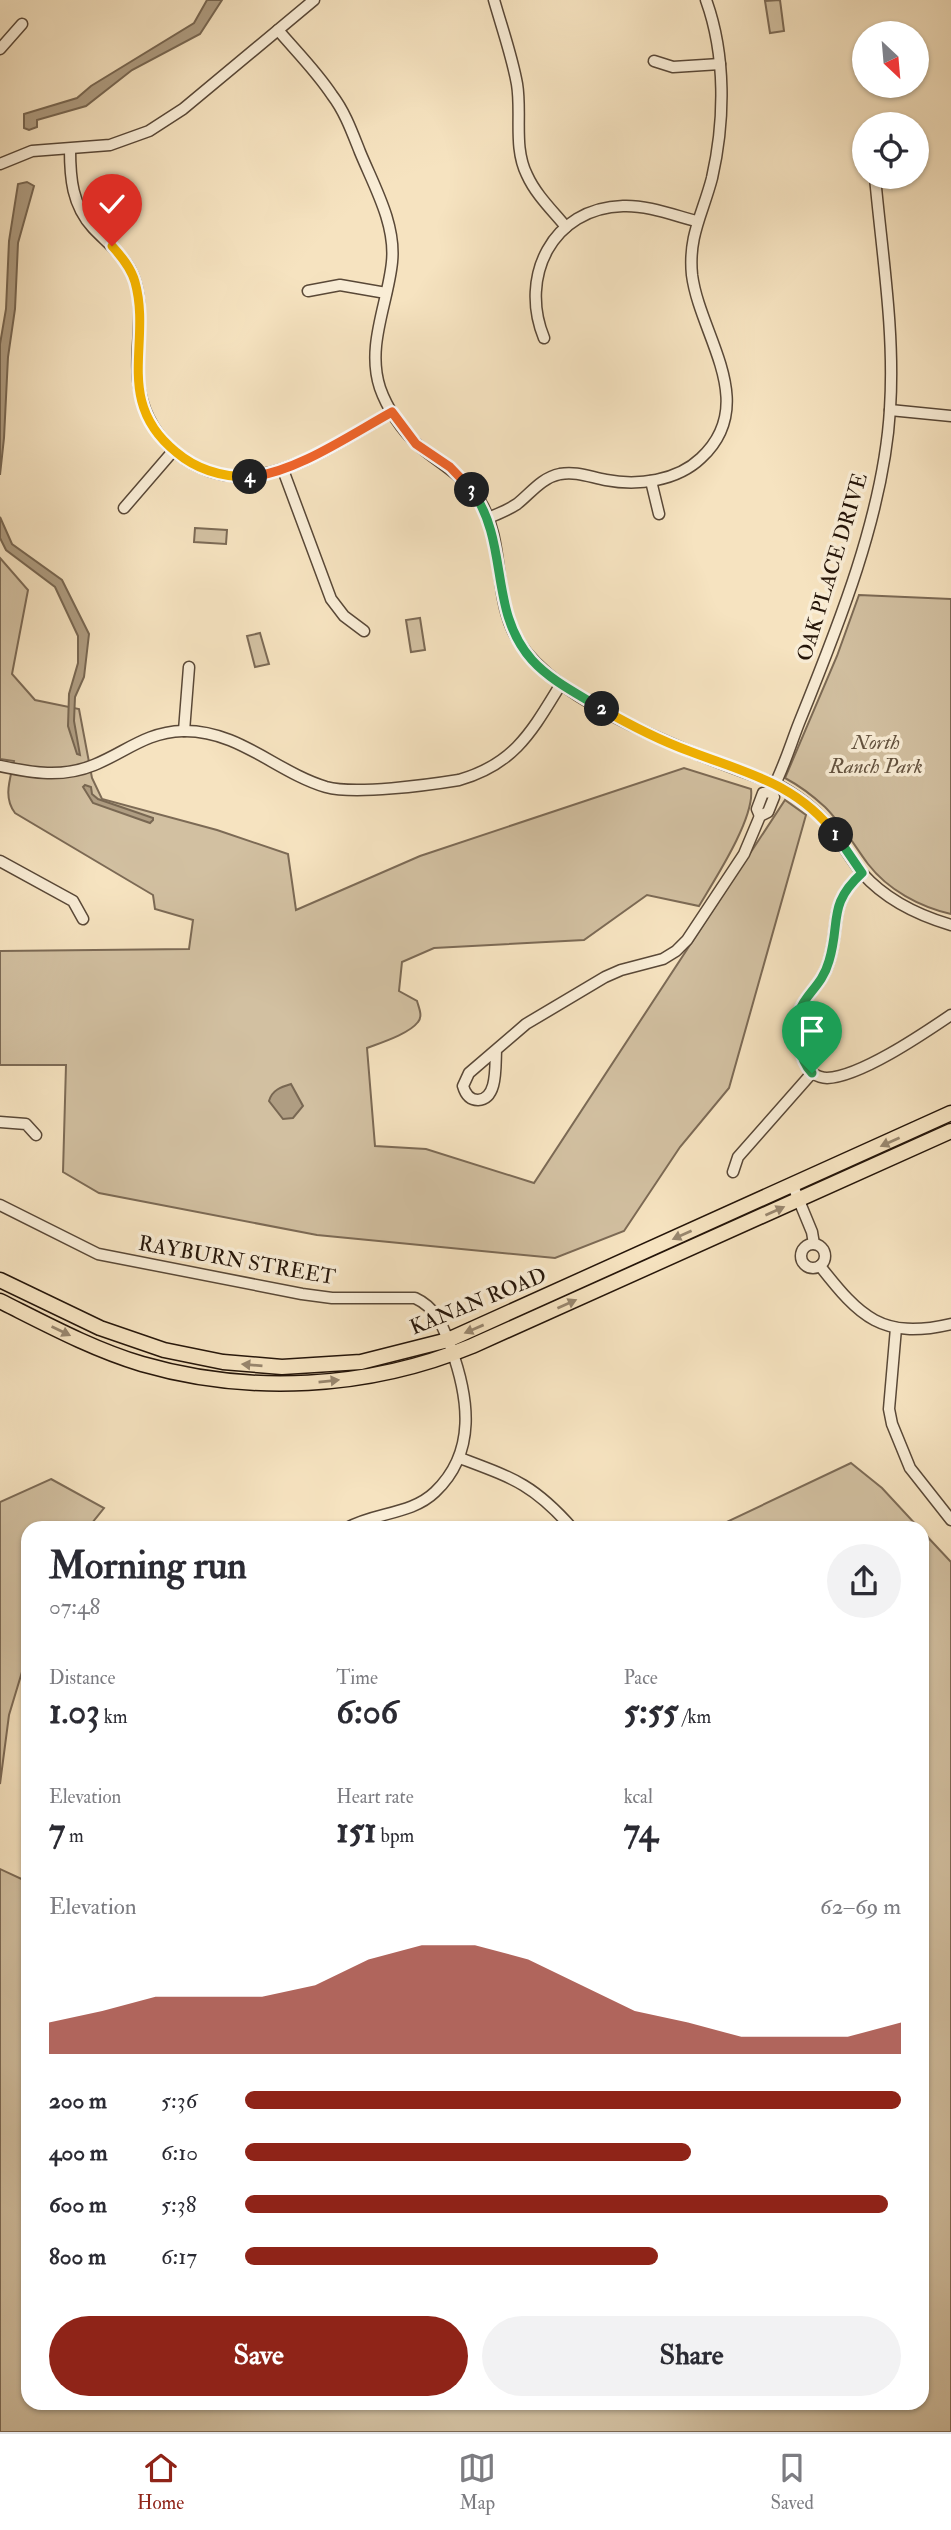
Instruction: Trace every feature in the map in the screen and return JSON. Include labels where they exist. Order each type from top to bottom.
[{"type":"main road","name":"KANAN ROAD","points":[[0,1280],[100,1328],[164,1350],[223,1362],[282,1367],[361,1362],[450,1347],[951,1113]]},
{"type":"main road","name":"KANAN ROAD","points":[[0,1301],[94,1347],[141,1363],[221,1380],[283,1384],[390,1372],[799,1200],[951,1130]]},
{"type":"street","points":[[0,164],[32,151],[110,145],[132,139],[167,121],[314,0]]},
{"type":"street","points":[[494,0],[516,82],[522,163],[533,187],[566,227]]},
{"type":"street","points":[[488,518],[513,507],[539,484],[560,474],[580,474],[622,483],[651,481],[682,471],[702,457],[718,436],[726,412],[725,379],[692,276],[691,250],[696,221],[711,180],[721,104],[720,64],[706,0]]},
{"type":"street","points":[[0,49],[22,24]]},
{"type":"street","points":[[278,30],[342,108],[385,210],[392,244],[392,262],[376,351],[380,387],[392,412],[416,444],[450,467],[467,483],[488,518],[495,540],[505,609],[518,642],[531,659],[561,684],[654,737],[794,794],[826,822],[862,873],[894,901],[951,925]]},
{"type":"street","points":[[654,61],[673,67],[720,64]]},
{"type":"street","points":[[70,149],[71,182],[78,206],[92,227],[122,256],[135,281],[139,302],[137,371],[140,393],[152,425],[174,450],[196,466],[223,475],[252,477],[283,470],[392,412]]},
{"type":"street","name":"OAK PLACE DRIVE","points":[[496,1051],[526,1024],[605,977],[663,959],[676,951],[687,940],[744,854],[760,816],[768,812],[774,797],[774,788],[821,672],[858,566],[883,468],[890,411],[890,341],[876,189]]},
{"type":"street","points":[[544,338],[535,310],[535,281],[545,252],[566,227],[591,212],[621,206],[646,208],[696,221]]},
{"type":"street","points":[[308,291],[340,285],[386,293]]},
{"type":"street","points":[[890,411],[951,416]]},
{"type":"street","points":[[124,509],[174,450]]},
{"type":"street","points":[[283,470],[331,600],[344,616],[364,631]]},
{"type":"street","points":[[651,481],[659,514]]},
{"type":"street","points":[[184,731],[189,667]]},
{"type":"street","points":[[0,766],[44,774],[78,771],[148,737],[184,731],[207,732],[229,738],[302,777],[339,789],[444,782],[478,775],[511,754],[532,732],[561,684]]},
{"type":"street","points":[[0,861],[73,901],[83,919]]},
{"type":"street","points":[[862,873],[840,898],[829,964],[798,1012],[796,1024],[803,1061],[812,1073],[820,1078],[850,1073],[925,1033],[951,1015]]},
{"type":"street","points":[[733,1172],[738,1157],[812,1073]]},
{"type":"street","points":[[0,1122],[26,1124],[36,1135]]},
{"type":"street","points":[[793,1186],[812,1232],[814,1244]]},
{"type":"street","name":"RAYBURN STREET","points":[[0,1205],[83,1248],[114,1259],[302,1294],[332,1298],[415,1298],[427,1304],[436,1313],[463,1383],[466,1405],[465,1441],[460,1458],[433,1495],[409,1508],[362,1521]]},
{"type":"street","points":[[814,1244],[821,1247],[825,1253],[820,1266],[810,1268],[802,1260],[803,1248],[814,1244]]},
{"type":"street","points":[[820,1266],[853,1307],[870,1318],[896,1328],[918,1329],[951,1324]]},
{"type":"street","points":[[896,1328],[889,1409],[892,1424],[909,1468],[951,1520]]},
{"type":"street","points":[[460,1458],[531,1487],[551,1503],[566,1521]]},
{"type":"green space","points":[[780,0],[784,31],[770,33],[765,1]]},
{"type":"green space","points":[[195,528],[227,530],[226,544],[194,542]]},
{"type":"green space","points":[[0,558],[28,590],[12,674],[35,700],[79,709],[92,778],[102,799],[217,830],[288,854],[296,910],[420,856],[684,768],[751,789],[751,801],[741,832],[699,906],[647,895],[584,940],[434,948],[402,962],[399,991],[417,1001],[420,1017],[408,1030],[367,1048],[375,1146],[426,1149],[534,1183],[785,800],[806,815],[729,1088],[680,1147],[624,1231],[555,1258],[317,1235],[99,1193],[63,1172],[66,1065],[0,1065],[0,951],[189,949],[193,920],[155,909],[153,895],[15,813],[11,807],[8,788],[14,761],[0,759]]},
{"type":"green space","name":"North Ranch Park","points":[[859,595],[951,599],[951,914],[916,902],[885,882],[825,807],[785,778],[837,656]]},
{"type":"green space","points":[[420,618],[425,650],[411,652],[406,620]]},
{"type":"green space","points":[[260,633],[269,664],[255,667],[247,636]]},
{"type":"green space","points":[[851,1463],[882,1488],[913,1521],[729,1521]]},
{"type":"green space","points":[[51,1479],[104,1508],[94,1521],[21,1521],[21,1675],[9,1715],[0,1784],[0,1502]]},
{"type":"green space","points":[[929,1538],[951,1562],[951,2432],[0,2432],[0,1869],[21,1879],[21,2410],[929,2410]]},
{"type":"shaded area","points":[[207,0],[222,0],[200,34],[132,70],[86,106],[37,120],[37,127],[29,130],[24,128],[24,114],[77,98],[91,86],[194,23]]},
{"type":"shaded area","points":[[27,182],[34,186],[18,243],[15,309],[8,357],[0,475],[0,344],[6,309],[9,241],[18,184]]},
{"type":"shaded area","points":[[0,517],[12,544],[62,580],[89,634],[84,677],[75,697],[74,721],[80,755],[77,754],[68,726],[69,694],[78,663],[78,636],[55,587],[6,550],[0,538]]},
{"type":"shaded area","points":[[83,787],[91,787],[92,794],[98,799],[153,820],[150,823],[93,803]]},
{"type":"shaded area","points":[[291,1084],[303,1106],[293,1118],[283,1119],[269,1101],[280,1088]]},
{"type":"route","points":[[112,246],[122,256],[135,281],[139,302],[137,371],[144,408],[152,425],[174,450],[196,466],[223,475],[267,475],[294,465],[392,412],[416,444],[450,467],[467,483],[480,501],[495,540],[510,626],[518,642],[543,671],[624,722],[654,737],[776,783],[794,794],[826,822],[862,873],[840,898],[829,964],[798,1012],[796,1024],[803,1061],[812,1073]]}]
